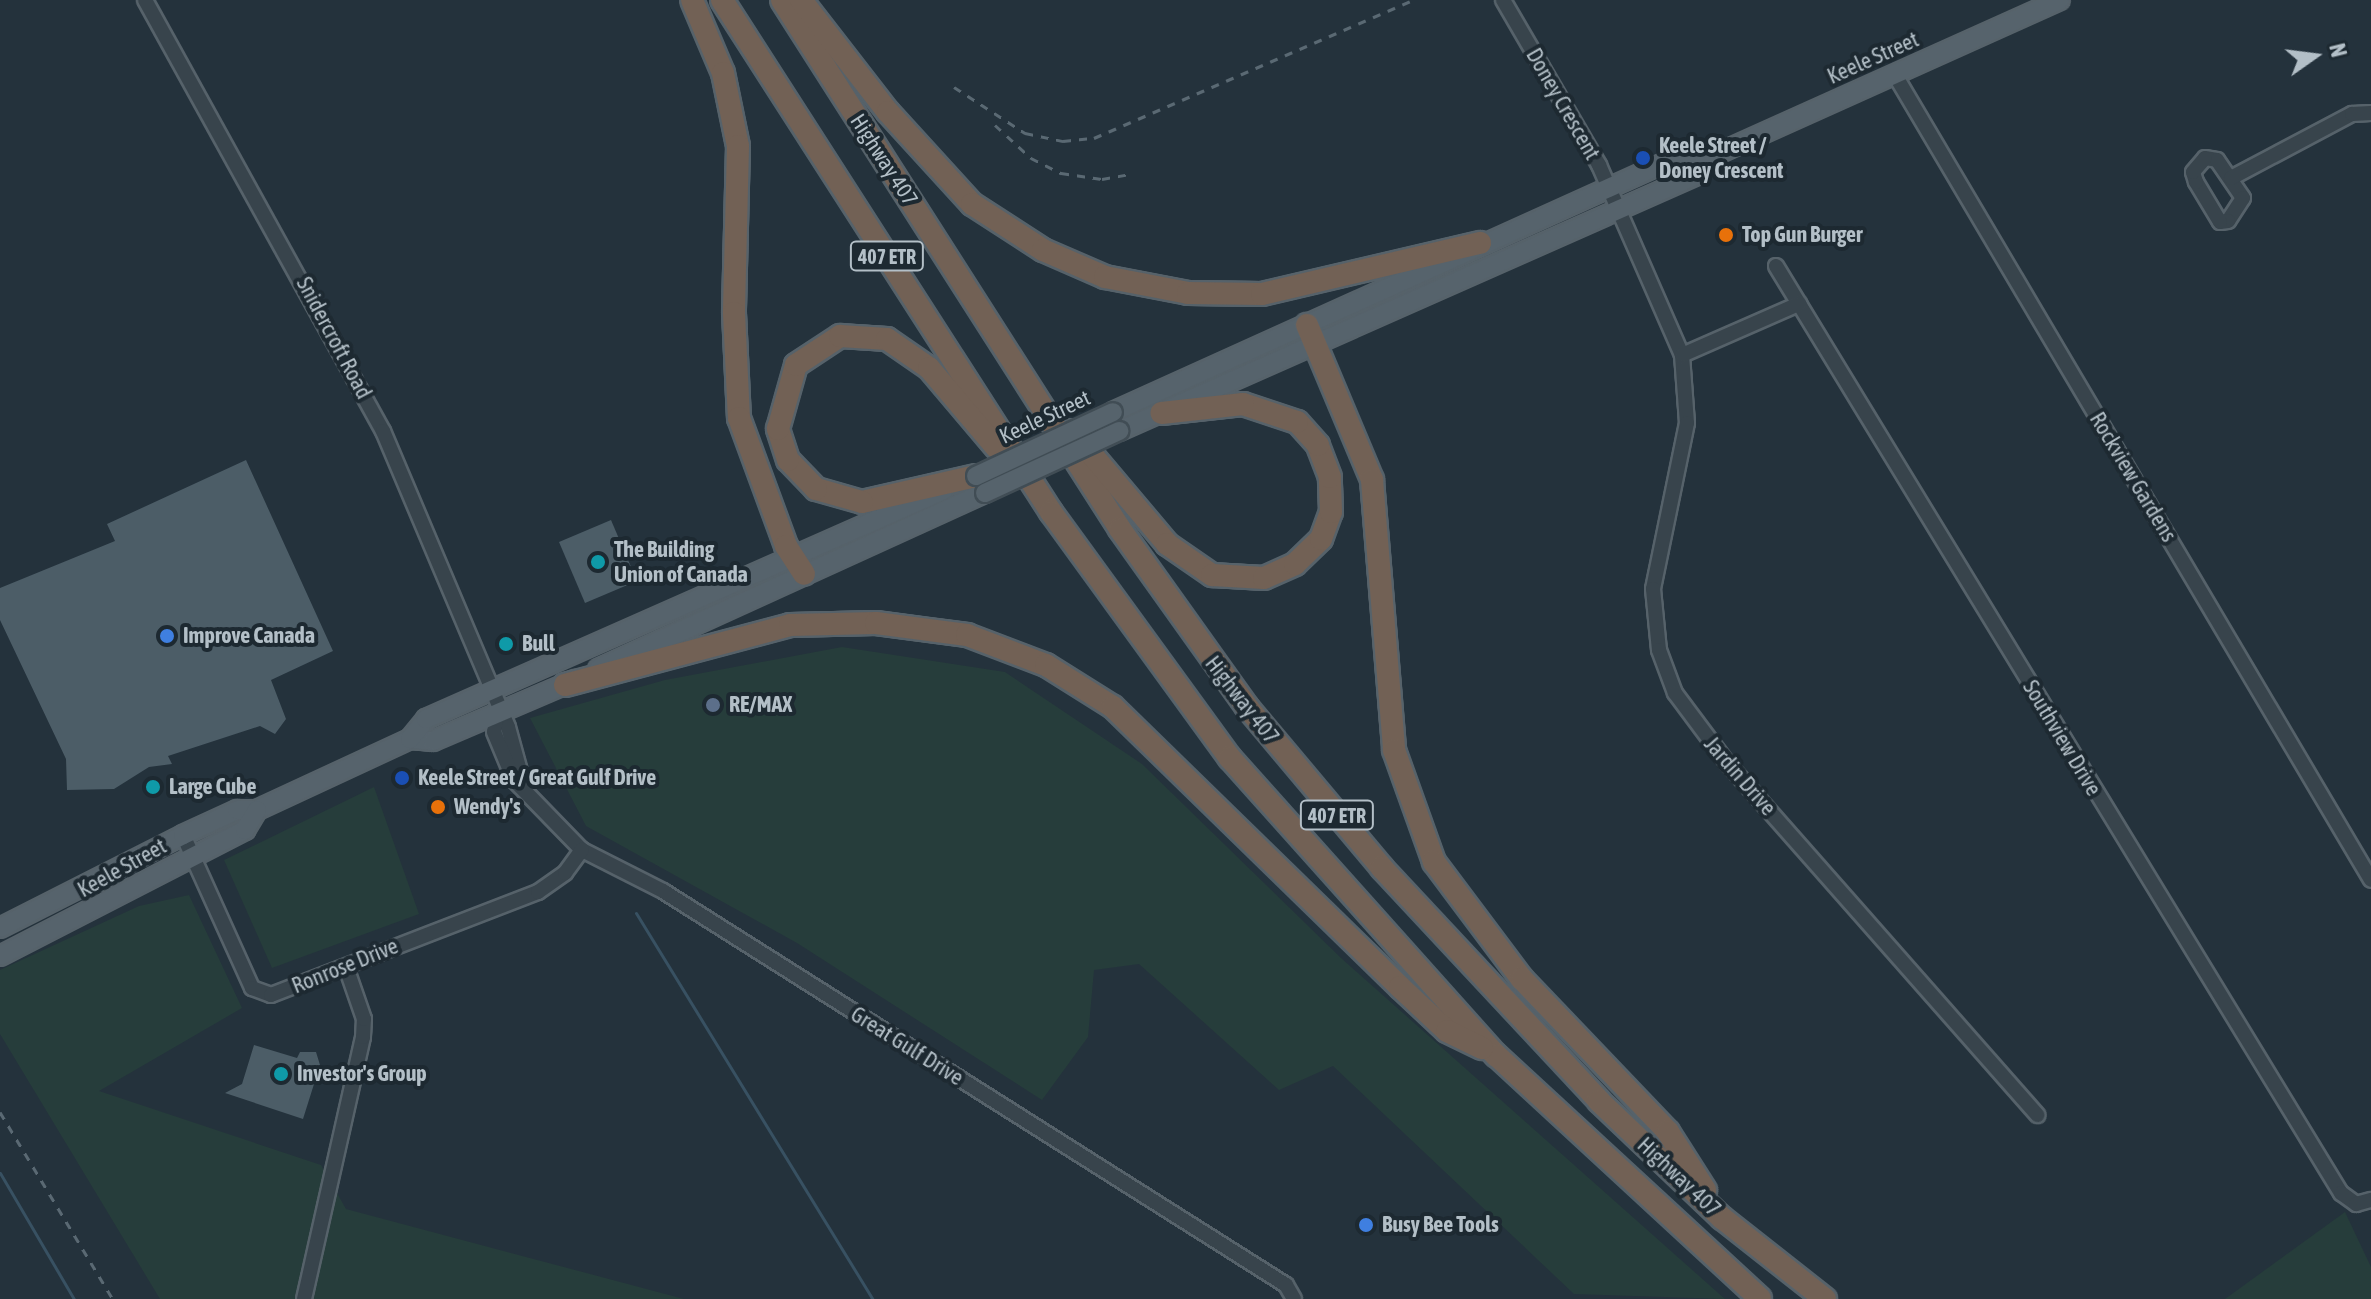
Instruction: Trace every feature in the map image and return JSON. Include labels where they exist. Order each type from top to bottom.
[{"type":"highway","points":[[692,0],[723,73],[738,146],[734,350],[739,418],[799,566]]},
{"type":"highway","name":"Highway 407","points":[[722,0],[1051,512],[1230,758],[1496,1055],[1760,1299]]},
{"type":"highway","name":"Highway 407","points":[[782,0],[1181,619],[1279,748],[1483,979],[1722,1218],[1825,1299]]},
{"type":"highway","points":[[801,0],[888,112],[972,204],[1043,250],[1105,277],[1188,293],[1262,294],[1480,243]]},
{"type":"highway","points":[[981,484],[862,502],[816,489],[788,460],[778,429],[796,365],[824,342],[857,333],[911,352],[1051,512]]},
{"type":"highway","points":[[1312,334],[1372,480],[1394,750],[1434,862],[1522,979],[1668,1132],[1722,1218]]},
{"type":"highway","points":[[1013,362],[1191,565],[1236,581],[1264,578],[1295,564],[1321,539],[1331,512],[1330,477],[1318,445],[1297,422],[1243,404],[1161,413]]},
{"type":"highway","points":[[565,685],[790,625],[876,623],[967,635],[1046,665],[1113,707],[1447,1031],[1496,1055]]},
{"type":"main road","name":"Keele Street","points":[[981,484],[1113,412],[1618,210],[1697,175],[1706,159],[2060,0]]},
{"type":"main road","name":"Keele Street","points":[[0,928],[237,810],[257,810],[410,739],[426,719],[799,566],[981,484],[1161,413],[1480,243],[1686,153],[1706,159]]},
{"type":"main road","name":"Keele Street","points":[[410,739],[433,741],[565,685],[799,566]]},
{"type":"main road","name":"Keele Street","points":[[0,956],[245,830],[257,810]]},
{"type":"street","name":"Snidercroft Road","points":[[145,0],[377,420],[429,532],[497,714]]},
{"type":"street","name":"Doney Crescent","points":[[1503,0],[1609,187],[1618,210]]},
{"type":"street","name":"Rockview Gardens","points":[[1895,75],[2371,880]]},
{"type":"street","points":[[2231,178],[2352,114],[2371,113]]},
{"type":"street","name":"Jardin Drive","points":[[1618,210],[1682,355],[1687,423],[1653,589],[1659,650],[1675,693],[1728,764],[2037,1115]]},
{"type":"street","name":"Southview Drive","points":[[1776,266],[2325,1166],[2356,1204],[2371,1200]]},
{"type":"street","points":[[1682,355],[1799,304]]},
{"type":"street","name":"Great Gulf Drive","points":[[497,714],[508,727],[525,789],[582,850],[686,905],[1286,1285],[1294,1299]]},
{"type":"street","name":"Ronrose Drive","points":[[183,835],[252,988],[271,995],[538,892],[565,873],[582,850]]},
{"type":"street","points":[[304,1299],[363,1037],[364,1019],[346,967]]},
{"type":"green space","points":[[842,647],[1005,672],[1142,764],[1341,958],[1725,1299],[1574,1294],[1333,1066],[1279,1090],[1139,964],[1094,970],[1088,1037],[1042,1100],[797,943],[586,826],[530,718],[665,680]]},
{"type":"green space","points":[[374,787],[419,914],[272,968],[224,860]]},
{"type":"green space","points":[[189,895],[242,1008],[99,1091],[321,1165],[346,1209],[684,1299],[160,1299],[0,1034],[0,970],[139,906]]},
{"type":"green space","points":[[2345,1212],[2371,1267],[2371,1299],[2225,1299]]},
{"type":"building","name":"Improve Canada","points":[[246,460],[333,651],[271,680],[286,719],[275,734],[260,726],[168,756],[172,764],[149,767],[114,789],[67,790],[66,759],[0,620],[0,588],[115,541],[107,524]]},
{"type":"building","name":"The Building Union of Canada","points":[[611,520],[637,581],[585,603],[559,542]]},
{"type":"building","name":"Investor's Group","points":[[254,1045],[297,1058],[300,1052],[316,1052],[320,1065],[303,1119],[225,1093],[242,1084]]},
{"type":"waterway","points":[[636,913],[873,1299]]},
{"type":"waterway","points":[[0,1173],[74,1299]]},
{"type":"railway","points":[[954,87],[1025,133],[1063,141],[1094,138],[1413,0]]},
{"type":"railway","points":[[995,125],[1031,158],[1061,173],[1102,179],[1130,174]]},
{"type":"railway","points":[[0,1112],[113,1299]]},
{"type":"place","name":"Keele Street / Doney Crescent","points":[[1643,158]]},
{"type":"place","name":"Top Gun Burger","points":[[1726,235]]},
{"type":"place","name":"The Building Union of Canada","points":[[598,562]]},
{"type":"place","name":"Improve Canada","points":[[167,636]]},
{"type":"place","name":"Bull","points":[[506,644]]},
{"type":"place","name":"RE/MAX","points":[[713,705]]},
{"type":"place","name":"Keele Street / Great Gulf Drive","points":[[402,778]]},
{"type":"place","name":"Large Cube","points":[[153,787]]},
{"type":"place","name":"Wendy's","points":[[438,807]]},
{"type":"place","name":"Investor's Group","points":[[281,1074]]},
{"type":"place","name":"Busy Bee Tools","points":[[1366,1225]]}]
